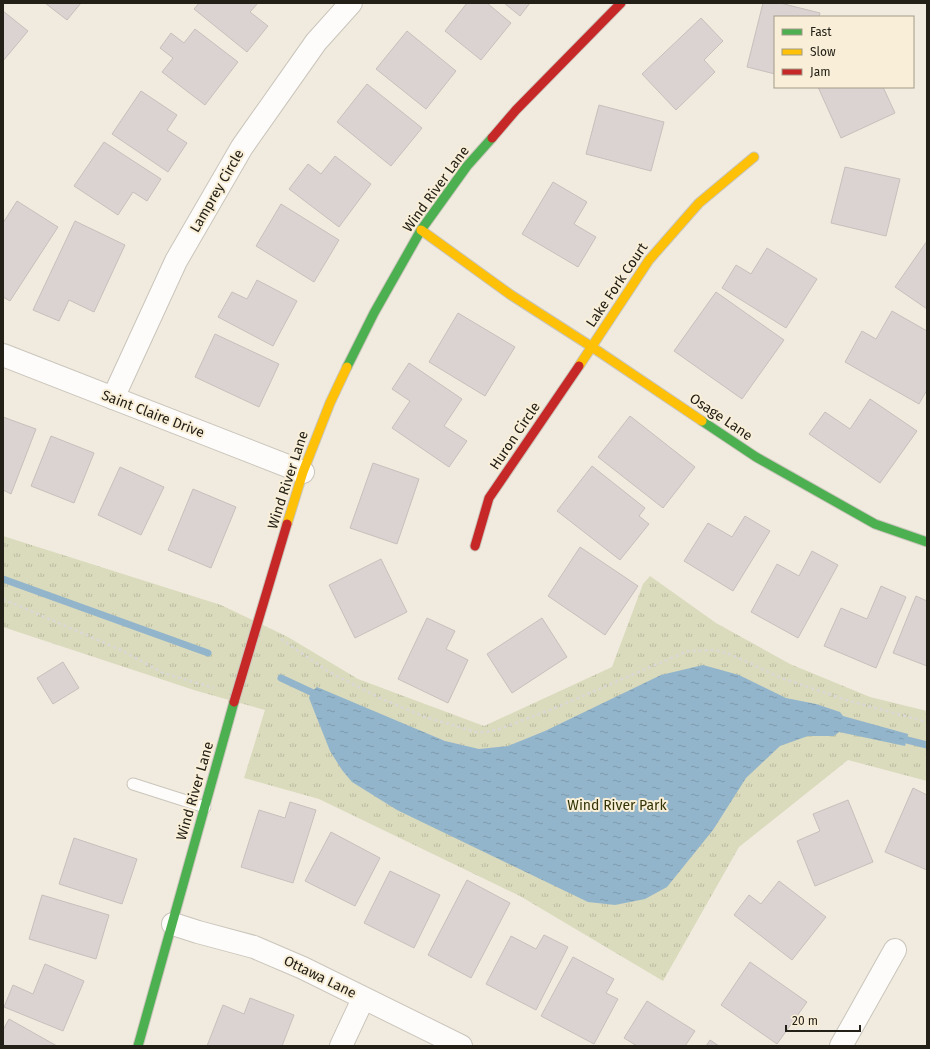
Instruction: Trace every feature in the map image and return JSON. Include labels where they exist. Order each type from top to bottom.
[{"type":"street","name":"Lamprey Circle","points":[[113,398],[176,261],[242,147],[316,42],[351,3]]},
{"type":"street","name":"Wind River Lane","points":[[138,1046],[236,695],[303,472],[330,403],[374,313],[421,230],[467,166],[516,110],[621,3]]},
{"type":"street","name":"Lake Fork Court","points":[[592,347],[649,260],[699,203],[754,157]]},
{"type":"street","name":"Osage Lane","points":[[421,230],[511,295],[592,347],[756,457],[875,524],[927,542]]},
{"type":"street","name":"Huron Circle","points":[[474,546],[489,498],[592,347]]},
{"type":"street","name":"Saint Claire Drive","points":[[3,355],[303,472]]},
{"type":"street","name":"Ottawa Lane","points":[[173,924],[254,947],[303,968],[460,1046]]},
{"type":"street","points":[[841,1046],[895,950]]},
{"type":"street","points":[[341,1046],[363,999]]},
{"type":"lane","points":[[133,784],[205,807]]},
{"type":"path","points":[[3,599],[121,650],[163,673],[214,688]]},
{"type":"path","points":[[281,639],[329,672],[382,699],[425,717],[476,732],[486,732],[499,729],[550,710],[688,651],[716,650],[732,655],[779,677],[846,700],[927,722]]},
{"type":"green space","name":"Wind River Park","points":[[3,536],[221,605],[288,637],[358,679],[484,726],[612,667],[643,584],[650,576],[716,623],[790,664],[870,697],[927,711],[927,781],[848,760],[739,847],[663,981],[520,896],[319,799],[244,778],[265,710],[197,691],[3,627]]},
{"type":"water","points":[[703,665],[739,675],[786,698],[816,704],[840,712],[843,716],[908,734],[905,746],[839,732],[834,736],[808,736],[780,746],[746,778],[713,830],[667,887],[645,899],[615,905],[588,902],[397,810],[352,782],[342,770],[330,751],[309,698],[311,692],[317,687],[445,741],[479,749],[508,746],[545,731],[661,675]]},
{"type":"building","points":[[45,3],[81,3],[67,20]]},
{"type":"building","points":[[199,3],[258,3],[250,12],[268,26],[247,52],[194,9]]},
{"type":"building","points":[[467,3],[487,3],[511,23],[481,60],[445,31]]},
{"type":"building","points":[[504,3],[530,3],[520,16]]},
{"type":"building","points":[[763,3],[780,3],[820,13],[819,16],[774,16],[774,74],[747,67]]},
{"type":"building","points":[[3,11],[28,31],[3,61]]},
{"type":"building","points":[[701,18],[723,41],[704,60],[715,72],[676,110],[642,74]]},
{"type":"building","points":[[195,29],[238,62],[205,105],[162,72],[173,58],[160,48],[171,33],[184,43]]},
{"type":"building","points":[[407,31],[456,71],[426,109],[376,69]]},
{"type":"building","points":[[367,84],[422,128],[391,166],[337,122]]},
{"type":"building","points":[[818,88],[883,88],[895,113],[841,138]]},
{"type":"building","points":[[141,91],[177,115],[167,130],[187,143],[168,172],[112,134]]},
{"type":"building","points":[[599,105],[664,122],[651,171],[586,154]]},
{"type":"building","points":[[104,142],[161,179],[147,201],[133,192],[118,215],[74,186]]},
{"type":"building","points":[[335,156],[371,184],[339,227],[289,189],[308,164],[321,174]]},
{"type":"building","points":[[845,167],[900,179],[886,236],[831,223]]},
{"type":"building","points":[[553,182],[587,202],[574,224],[596,237],[578,267],[522,234]]},
{"type":"building","points":[[17,201],[58,227],[10,301],[3,297],[3,223]]},
{"type":"building","points":[[281,204],[339,240],[314,282],[256,246]]},
{"type":"building","points":[[75,221],[125,245],[94,312],[69,300],[59,321],[33,310]]},
{"type":"building","points":[[927,241],[927,309],[895,287]]},
{"type":"building","points":[[767,248],[817,279],[786,328],[722,288],[736,265],[751,274]]},
{"type":"building","points":[[257,280],[297,301],[273,346],[218,317],[232,292],[247,299]]},
{"type":"building","points":[[716,292],[784,340],[742,399],[674,351]]},
{"type":"building","points":[[892,311],[927,331],[927,390],[919,404],[845,362],[862,331],[876,339]]},
{"type":"building","points":[[458,313],[515,347],[485,396],[429,362]]},
{"type":"building","points":[[215,334],[279,364],[259,407],[195,377]]},
{"type":"building","points":[[409,363],[462,399],[444,426],[467,441],[449,467],[392,428],[410,401],[392,389]]},
{"type":"building","points":[[870,399],[917,431],[880,483],[809,434],[825,412],[850,429]]},
{"type":"building","points":[[630,416],[695,467],[663,508],[598,457]]},
{"type":"building","points":[[3,417],[36,429],[11,494],[3,490]]},
{"type":"building","points":[[51,436],[94,453],[74,503],[31,486]]},
{"type":"building","points":[[373,463],[419,479],[397,544],[350,528]]},
{"type":"building","points":[[592,466],[645,508],[639,516],[649,524],[620,560],[557,511]]},
{"type":"building","points":[[120,467],[164,487],[141,535],[98,515]]},
{"type":"building","points":[[193,489],[236,507],[211,568],[168,550]]},
{"type":"building","points":[[745,516],[770,531],[733,591],[684,561],[708,523],[732,537]]},
{"type":"building","points":[[580,547],[638,586],[605,635],[548,596]]},
{"type":"building","points":[[812,551],[838,565],[798,638],[751,612],[777,564],[799,576]]},
{"type":"building","points":[[381,559],[407,612],[355,638],[329,585]]},
{"type":"building","points":[[881,586],[906,597],[876,668],[824,646],[841,608],[867,619]]},
{"type":"building","points":[[916,596],[927,601],[927,666],[893,653]]},
{"type":"building","points":[[427,618],[455,631],[446,649],[468,660],[448,703],[398,679]]},
{"type":"building","points":[[542,618],[567,657],[512,693],[487,654]]},
{"type":"building","points":[[63,662],[79,688],[53,704],[37,678]]},
{"type":"building","points":[[913,788],[927,795],[927,870],[885,852]]},
{"type":"building","points":[[848,800],[873,862],[815,886],[797,841],[820,831],[813,814]]},
{"type":"building","points":[[290,802],[316,810],[293,883],[241,867],[259,810],[285,818]]},
{"type":"building","points":[[331,832],[380,858],[355,906],[305,881]]},
{"type":"building","points":[[74,838],[137,859],[122,904],[59,884]]},
{"type":"building","points":[[390,871],[440,895],[414,948],[364,923]]},
{"type":"building","points":[[467,880],[510,903],[471,978],[428,955]]},
{"type":"building","points":[[779,881],[826,917],[792,960],[734,915],[749,895],[761,904]]},
{"type":"building","points":[[42,895],[109,915],[96,959],[29,939]]},
{"type":"building","points":[[544,935],[568,947],[536,1010],[486,984],[511,936],[536,949]]},
{"type":"building","points":[[573,957],[614,979],[606,993],[618,999],[594,1044],[541,1016]]},
{"type":"building","points":[[750,962],[807,1002],[777,1044],[721,1005]]},
{"type":"building","points":[[45,964],[84,981],[63,1031],[4,1007],[13,985],[33,994]]},
{"type":"building","points":[[250,998],[294,1015],[282,1046],[207,1046],[223,1005],[244,1014]]},
{"type":"building","points":[[647,1001],[695,1031],[685,1046],[637,1046],[624,1038]]},
{"type":"building","points":[[9,1019],[57,1046],[3,1046],[3,1030]]},
{"type":"building","points":[[710,1040],[719,1046],[706,1046]]},
{"type":"waterway","points":[[3,579],[208,653]]},
{"type":"waterway","points":[[281,678],[311,692]]},
{"type":"waterway","points":[[907,740],[927,745]]},
{"type":"traffic: fast","points":[[347,367],[374,313],[421,230],[467,166],[492,138]]},
{"type":"traffic: fast","points":[[702,421],[756,457],[875,524],[927,542]]},
{"type":"traffic: fast","points":[[138,1046],[234,702]]},
{"type":"traffic: slow","points":[[579,366],[649,260],[699,203],[754,157]]},
{"type":"traffic: slow","points":[[421,230],[511,295],[702,421]]},
{"type":"traffic: slow","points":[[287,524],[303,472],[330,403],[347,367]]},
{"type":"traffic: jam","points":[[492,138],[516,110],[621,3]]},
{"type":"traffic: jam","points":[[475,546],[489,498],[579,366]]},
{"type":"traffic: jam","points":[[234,702],[287,524]]}]
